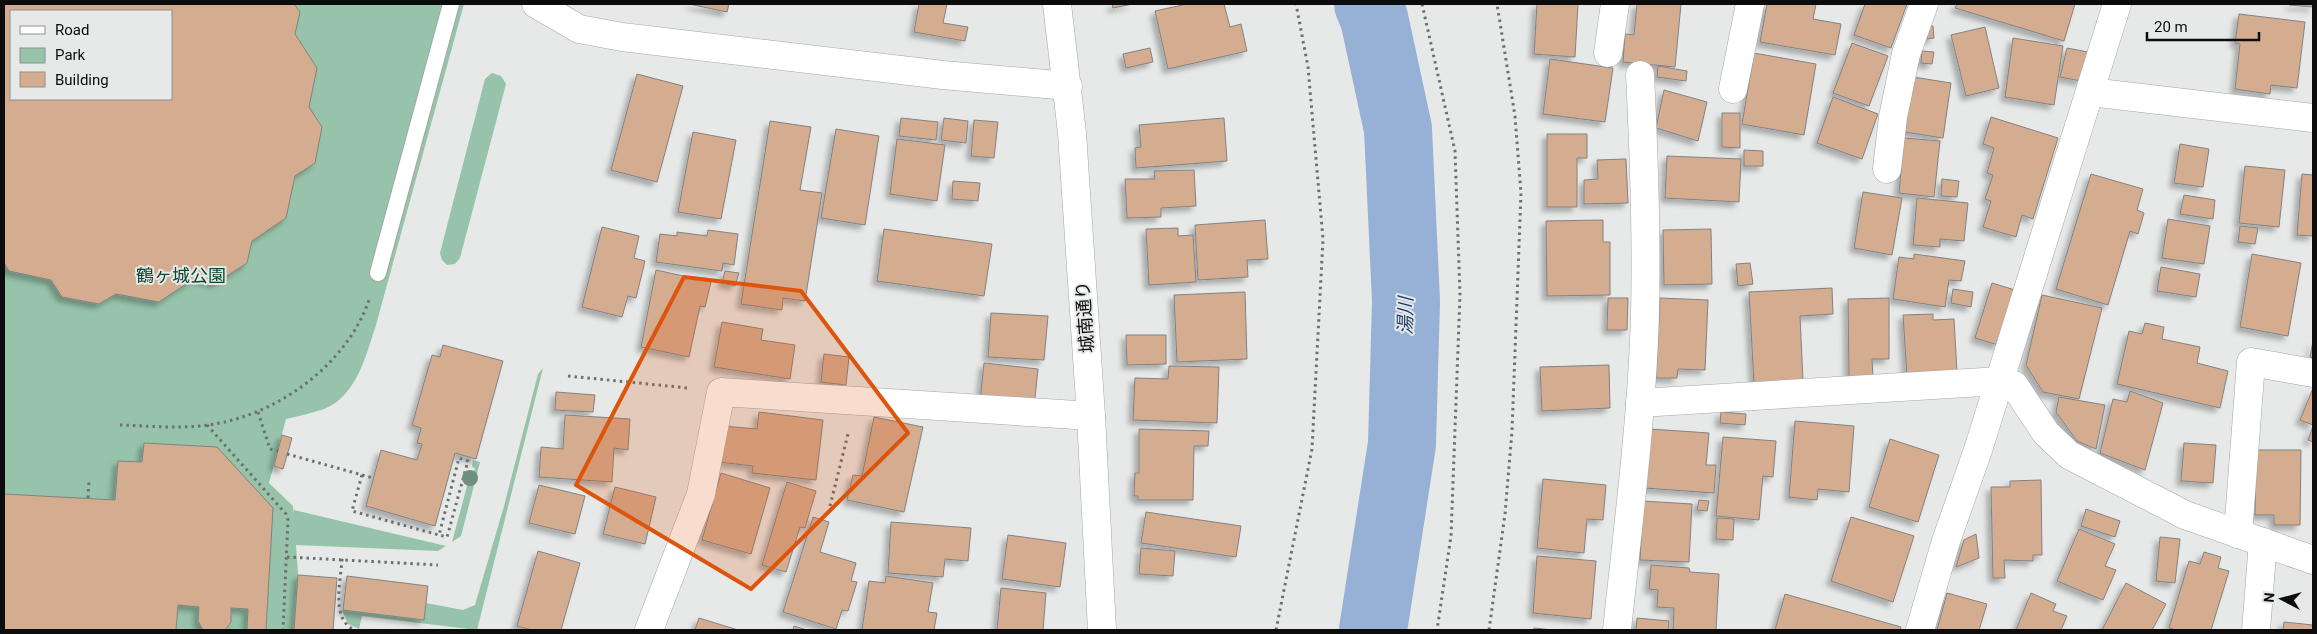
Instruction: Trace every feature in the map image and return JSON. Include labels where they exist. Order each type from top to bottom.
[{"type":"street","points":[[536,4],[579,28],[622,37],[942,75],[1068,86]]},
{"type":"street","name":"城南通り","points":[[1057,4],[1068,86],[1091,416],[1102,630]]},
{"type":"street","points":[[1608,53],[1615,4]]},
{"type":"street","points":[[1733,90],[1750,4]]},
{"type":"street","points":[[1887,169],[1893,117],[1906,54],[1924,4]]},
{"type":"street","points":[[1920,630],[1946,541],[2000,380],[2117,4]]},
{"type":"street","points":[[1617,630],[1640,402],[1645,315],[1646,194],[1640,75]]},
{"type":"street","points":[[2090,92],[2313,118]]},
{"type":"street","points":[[2238,534],[2250,362],[2313,373]]},
{"type":"street","points":[[1640,402],[2000,380],[2014,385],[2046,433],[2069,455],[2185,515],[2313,560]]},
{"type":"street","points":[[649,630],[701,494],[720,392],[1091,416]]},
{"type":"street","points":[[2256,630],[2263,542]]},
{"type":"lane","points":[[378,273],[451,4]]},
{"type":"path","points":[[1276,630],[1312,450],[1323,238],[1308,68],[1296,4]]},
{"type":"path","points":[[1422,4],[1455,151],[1460,295],[1451,536],[1437,630]]},
{"type":"path","points":[[1489,630],[1504,514],[1512,431],[1521,193],[1516,116],[1497,4]]},
{"type":"path","points":[[120,425],[179,427],[207,425],[258,412],[286,398],[312,379],[334,357],[353,331],[368,303],[378,273]]},
{"type":"path","points":[[568,376],[720,392]]},
{"type":"path","points":[[830,506],[856,401]]},
{"type":"path","points":[[258,412],[270,449],[278,452]]},
{"type":"path","points":[[207,425],[286,514],[288,520],[283,630]]},
{"type":"path","points":[[288,454],[373,478]]},
{"type":"path","points":[[362,475],[352,511],[439,535],[447,537],[468,461],[459,458],[439,535]]},
{"type":"path","points":[[88,498],[89,481]]},
{"type":"path","points":[[287,557],[438,565]]},
{"type":"path","points":[[342,559],[340,613],[347,626],[355,630]]},
{"type":"highlighted area","points":[[684,277],[801,291],[908,433],[751,589],[576,485]]},
{"type":"green space","name":"鶴ヶ城公園","points":[[4,4],[464,4],[376,325],[364,361],[352,385],[345,395],[335,403],[324,409],[286,419],[269,483],[293,506],[294,515],[294,510],[446,546],[438,551],[296,545],[302,630],[4,630]]},
{"type":"green space","points":[[492,73],[501,76],[506,84],[460,258],[455,264],[447,265],[442,260],[440,253],[485,79]]},
{"type":"green space","points":[[543,368],[477,630],[362,616],[359,629],[348,624],[342,610],[424,620],[426,603],[463,610],[475,605],[504,506],[538,374]]},
{"type":"green space","points":[[473,460],[480,462],[461,536],[452,542],[470,475],[473,475],[475,468],[472,467]]},
{"type":"building","points":[[4,4],[294,4],[300,12],[295,34],[317,68],[309,107],[322,127],[315,163],[295,176],[286,218],[252,241],[247,263],[216,283],[195,278],[159,302],[116,294],[99,304],[62,297],[51,280],[9,271],[4,263]]},
{"type":"building","points":[[689,4],[729,4],[727,12]]},
{"type":"building","points":[[919,4],[947,4],[943,23],[968,27],[965,41],[914,32]]},
{"type":"building","points":[[1112,4],[1133,4],[1113,8]]},
{"type":"building","points":[[1187,4],[1224,4],[1230,27],[1241,24],[1247,51],[1168,69],[1155,11]]},
{"type":"building","points":[[1537,4],[1578,4],[1575,57],[1534,54]]},
{"type":"building","points":[[1637,4],[1681,4],[1675,67],[1623,62],[1625,34],[1634,35]]},
{"type":"building","points":[[1767,4],[1816,4],[1813,19],[1841,24],[1835,55],[1760,42]]},
{"type":"building","points":[[1865,4],[1907,4],[1891,48],[1854,35]]},
{"type":"building","points":[[1957,4],[2075,4],[2064,41],[1955,8]]},
{"type":"building","points":[[2313,4],[2313,7],[2289,5]]},
{"type":"building","points":[[2239,14],[2305,22],[2297,88],[2271,85],[2270,94],[2235,89],[2240,44],[2235,43]]},
{"type":"building","points":[[1933,26],[1934,38],[1927,39],[1926,27]]},
{"type":"building","points":[[1985,27],[1999,88],[1966,96],[1951,35]]},
{"type":"building","points":[[2013,38],[2063,46],[2054,105],[2005,97]]},
{"type":"building","points":[[1852,43],[1888,56],[1869,106],[1833,93]]},
{"type":"building","points":[[1150,48],[1153,62],[1126,68],[1123,54]]},
{"type":"building","points":[[2067,48],[2088,52],[2081,81],[2060,77]]},
{"type":"building","points":[[1922,51],[1934,52],[1932,64],[1921,63]]},
{"type":"building","points":[[1754,53],[1816,64],[1804,135],[1742,124]]},
{"type":"building","points":[[1550,59],[1613,68],[1605,122],[1543,114]]},
{"type":"building","points":[[1658,66],[1687,71],[1686,81],[1657,77]]},
{"type":"building","points":[[637,74],[683,86],[657,182],[611,170]]},
{"type":"building","points":[[1913,77],[1951,83],[1943,138],[1905,132]]},
{"type":"building","points":[[1664,90],[1707,102],[1698,141],[1656,128]]},
{"type":"building","points":[[1833,97],[1878,114],[1862,159],[1817,143]]},
{"type":"building","points":[[1722,113],[1740,113],[1740,148],[1722,147]]},
{"type":"building","points":[[1991,117],[2058,138],[2033,219],[2022,215],[2016,237],[1983,227],[1991,201],[1985,199],[1993,175],[1987,173],[1994,148],[1983,144]]},
{"type":"building","points":[[901,118],[938,122],[936,140],[899,136]]},
{"type":"building","points":[[944,118],[968,121],[966,143],[941,140]]},
{"type":"building","points":[[1224,118],[1227,161],[1136,168],[1135,148],[1141,147],[1139,125]]},
{"type":"building","points":[[974,120],[998,122],[994,158],[971,156]]},
{"type":"building","points":[[770,121],[811,127],[800,190],[822,193],[805,301],[783,298],[782,310],[741,304]]},
{"type":"building","points":[[836,129],[879,136],[865,225],[821,218]]},
{"type":"building","points":[[693,132],[736,140],[721,219],[678,212]]},
{"type":"building","points":[[1547,134],[1587,134],[1587,158],[1577,158],[1577,207],[1547,207]]},
{"type":"building","points":[[1904,138],[1940,141],[1934,197],[1899,193]]},
{"type":"building","points":[[897,139],[945,145],[937,201],[890,194]]},
{"type":"building","points":[[2180,144],[2209,149],[2203,187],[2174,183]]},
{"type":"building","points":[[1744,150],[1763,151],[1763,166],[1744,166]]},
{"type":"building","points":[[1667,156],[1741,159],[1739,202],[1665,198]]},
{"type":"building","points":[[1626,159],[1628,203],[1584,204],[1584,180],[1598,179],[1597,160]]},
{"type":"building","points":[[2245,166],[2285,170],[2279,227],[2239,223]]},
{"type":"building","points":[[1194,170],[1196,206],[1161,208],[1161,217],[1127,218],[1125,179],[1155,179],[1154,171]]},
{"type":"building","points":[[2091,174],[2143,189],[2137,210],[2144,213],[2138,234],[2130,231],[2108,305],[2056,289]]},
{"type":"building","points":[[2302,174],[2313,175],[2313,236],[2297,235]]},
{"type":"building","points":[[1942,179],[1959,181],[1957,197],[1941,196]]},
{"type":"building","points":[[953,181],[980,183],[978,201],[952,199]]},
{"type":"building","points":[[1863,192],[1902,198],[1892,255],[1854,248]]},
{"type":"building","points":[[2184,195],[2215,200],[2213,219],[2180,214]]},
{"type":"building","points":[[1917,198],[1968,203],[1964,241],[1940,239],[1940,247],[1913,245]]},
{"type":"building","points":[[2168,219],[2210,226],[2204,264],[2162,258]]},
{"type":"building","points":[[1265,220],[1268,259],[1247,260],[1248,277],[1198,280],[1195,225]]},
{"type":"building","points":[[1603,220],[1603,242],[1610,242],[1610,295],[1547,296],[1546,221]]},
{"type":"building","points":[[2240,226],[2258,228],[2255,244],[2238,242]]},
{"type":"building","points":[[602,227],[639,236],[634,258],[645,261],[636,298],[628,296],[622,317],[582,307]]},
{"type":"building","points":[[1178,228],[1178,236],[1193,235],[1196,282],[1149,285],[1146,229]]},
{"type":"building","points":[[884,229],[992,244],[984,296],[877,281]]},
{"type":"building","points":[[1711,229],[1712,284],[1664,285],[1663,230]]},
{"type":"building","points":[[708,230],[738,234],[734,265],[723,263],[722,271],[656,262],[660,234],[677,236],[677,232],[707,236]]},
{"type":"building","points":[[1914,254],[1965,261],[1961,281],[1949,280],[1945,307],[1893,299],[1899,257],[1914,259]]},
{"type":"building","points":[[2252,254],[2301,263],[2288,336],[2240,327]]},
{"type":"building","points":[[1750,263],[1753,284],[1738,286],[1736,264]]},
{"type":"building","points":[[2161,267],[2200,274],[2196,297],[2157,291]]},
{"type":"building","points":[[656,270],[711,282],[705,307],[700,306],[689,357],[641,347]]},
{"type":"building","points":[[725,271],[739,273],[735,286],[722,283]]},
{"type":"building","points":[[1992,283],[2015,290],[1998,345],[1975,338]]},
{"type":"building","points":[[1832,288],[1833,314],[1800,316],[1803,381],[1754,384],[1749,292]]},
{"type":"building","points":[[1953,289],[1973,292],[1971,307],[1951,303]]},
{"type":"building","points":[[1245,292],[1247,359],[1177,362],[1174,295]]},
{"type":"building","points":[[2042,295],[2102,308],[2079,399],[2043,392],[2026,365]]},
{"type":"building","points":[[1608,298],[1628,298],[1627,330],[1607,330]]},
{"type":"building","points":[[1660,298],[1708,300],[1705,370],[1678,369],[1677,378],[1656,378]]},
{"type":"building","points":[[1889,298],[1889,359],[1872,359],[1873,378],[1849,378],[1848,299]]},
{"type":"building","points":[[991,313],[1048,316],[1044,360],[988,357]]},
{"type":"building","points":[[1933,314],[1933,320],[1954,319],[1957,373],[1907,376],[1903,315]]},
{"type":"building","points":[[722,322],[763,329],[761,340],[795,345],[790,379],[714,367]]},
{"type":"building","points":[[2145,323],[2164,327],[2162,339],[2200,347],[2197,363],[2228,371],[2220,408],[2117,384],[2129,331],[2142,334]]},
{"type":"building","points":[[1126,335],[1166,335],[1166,364],[1127,365]]},
{"type":"building","points":[[2313,341],[2313,358],[2310,357]]},
{"type":"building","points":[[443,345],[503,361],[476,459],[455,453],[435,526],[366,506],[381,450],[417,460],[422,444],[417,443],[421,428],[412,425],[432,355],[440,357]]},
{"type":"building","points":[[824,354],[849,357],[846,385],[821,382]]},
{"type":"building","points":[[984,363],[1038,369],[1034,407],[980,401]]},
{"type":"building","points":[[1609,365],[1610,408],[1542,411],[1540,367]]},
{"type":"building","points":[[1169,366],[1219,367],[1217,423],[1133,420],[1135,378],[1168,379]]},
{"type":"building","points":[[2313,388],[2313,425],[2300,420]]},
{"type":"building","points":[[2130,391],[2163,403],[2145,470],[2100,453],[2113,399],[2127,402]]},
{"type":"building","points":[[556,392],[595,395],[593,412],[555,410]]},
{"type":"building","points":[[2059,397],[2105,405],[2096,449],[2077,441],[2056,412]]},
{"type":"building","points":[[759,412],[823,420],[816,480],[752,473],[753,466],[719,462],[723,426],[757,429]]},
{"type":"building","points":[[1721,412],[1746,414],[1745,425],[1720,423]]},
{"type":"building","points":[[565,415],[630,419],[628,450],[614,448],[612,482],[539,477],[541,447],[563,449]]},
{"type":"building","points":[[874,417],[923,427],[904,512],[847,500],[853,475],[862,476]]},
{"type":"building","points":[[1795,421],[1854,426],[1849,492],[1818,489],[1817,500],[1789,497]]},
{"type":"building","points":[[2313,426],[2313,442],[2308,440]]},
{"type":"building","points":[[1139,429],[1209,431],[1208,446],[1194,446],[1193,500],[1138,500],[1138,496],[1134,496],[1135,473],[1139,473]]},
{"type":"building","points":[[1650,429],[1709,433],[1706,465],[1716,465],[1714,493],[1645,488]]},
{"type":"building","points":[[282,435],[292,438],[283,469],[274,466]]},
{"type":"building","points":[[1723,437],[1776,441],[1773,477],[1763,476],[1759,520],[1716,516]]},
{"type":"building","points":[[1890,439],[1939,455],[1918,522],[1869,507]]},
{"type":"building","points":[[144,443],[217,447],[273,508],[266,630],[247,630],[248,609],[231,608],[231,622],[225,630],[203,630],[198,621],[199,607],[178,605],[176,630],[4,630],[4,494],[115,500],[118,461],[142,462]]},
{"type":"building","points":[[2184,443],[2216,445],[2213,483],[2181,481]]},
{"type":"building","points":[[2256,450],[2301,450],[2300,525],[2274,525],[2274,515],[2255,515]]},
{"type":"building","points":[[721,473],[770,488],[751,554],[702,540]]},
{"type":"building","points":[[1543,479],[1606,485],[1603,520],[1587,519],[1584,553],[1537,548]]},
{"type":"building","points":[[2041,480],[2042,555],[2033,555],[2033,561],[2004,560],[2005,578],[1993,578],[1991,487],[2010,487],[2010,481]]},
{"type":"building","points":[[787,482],[816,491],[805,528],[800,527],[786,572],[762,565]]},
{"type":"building","points":[[539,485],[585,496],[575,534],[529,523]]},
{"type":"building","points":[[615,487],[656,497],[645,544],[603,534]]},
{"type":"building","points":[[1699,500],[1709,501],[1707,511],[1697,510]]},
{"type":"building","points":[[1643,501],[1692,504],[1689,562],[1640,560]]},
{"type":"building","points":[[2086,509],[2120,521],[2115,537],[2081,526]]},
{"type":"building","points":[[1146,512],[1241,526],[1236,557],[1141,543]]},
{"type":"building","points":[[813,517],[829,522],[820,552],[856,563],[851,581],[857,582],[848,611],[842,610],[836,629],[783,612]]},
{"type":"building","points":[[1851,517],[1914,536],[1893,602],[1831,581]]},
{"type":"building","points":[[1717,518],[1734,519],[1733,540],[1716,539]]},
{"type":"building","points":[[891,522],[971,528],[968,561],[945,559],[943,577],[888,573]]},
{"type":"building","points":[[2079,529],[2115,544],[2105,566],[2116,570],[2103,600],[2057,581]]},
{"type":"building","points":[[1976,534],[1979,558],[1956,567],[1964,540]]},
{"type":"building","points":[[1008,535],[1066,543],[1060,587],[1002,579]]},
{"type":"building","points":[[2160,537],[2180,539],[2175,583],[2156,581]]},
{"type":"building","points":[[1141,548],[1175,551],[1173,576],[1139,574]]},
{"type":"building","points":[[538,551],[580,563],[561,630],[532,630],[517,626]]},
{"type":"building","points":[[2204,552],[2221,557],[2218,568],[2229,571],[2211,630],[2176,630],[2169,628],[2189,561],[2200,564]]},
{"type":"building","points":[[1537,556],[1596,561],[1591,619],[1533,613]]},
{"type":"building","points":[[1651,565],[1689,568],[1690,572],[1719,574],[1716,630],[1673,630],[1674,608],[1657,607],[1658,590],[1649,589]]},
{"type":"building","points":[[298,575],[337,578],[333,630],[294,630]]},
{"type":"building","points":[[347,576],[428,586],[424,620],[343,610]]},
{"type":"building","points":[[886,576],[933,583],[928,612],[937,613],[934,630],[862,630],[869,581],[885,583]]},
{"type":"building","points":[[2126,583],[2166,604],[2152,630],[2102,630]]},
{"type":"building","points":[[1001,588],[1046,593],[1043,630],[997,630]]},
{"type":"building","points":[[1947,593],[1987,604],[1979,630],[1937,630]]},
{"type":"building","points":[[2031,593],[2056,604],[2053,611],[2067,616],[2061,630],[2016,630]]},
{"type":"building","points":[[1785,594],[1901,627],[1900,630],[1775,630]]},
{"type":"building","points":[[699,618],[738,630],[695,630]]},
{"type":"building","points":[[1637,618],[1669,621],[1668,630],[1636,630]]},
{"type":"building","points":[[2284,622],[2313,625],[2313,630],[2283,630]]},
{"type":"building","points":[[794,626],[807,630],[793,630]]},
{"type":"building","points":[[1534,628],[1553,630],[1533,630]]},
{"type":"waterway","name":"湯川","points":[[1368,4],[1374,18],[1398,129],[1406,301],[1402,444],[1373,630]]}]
